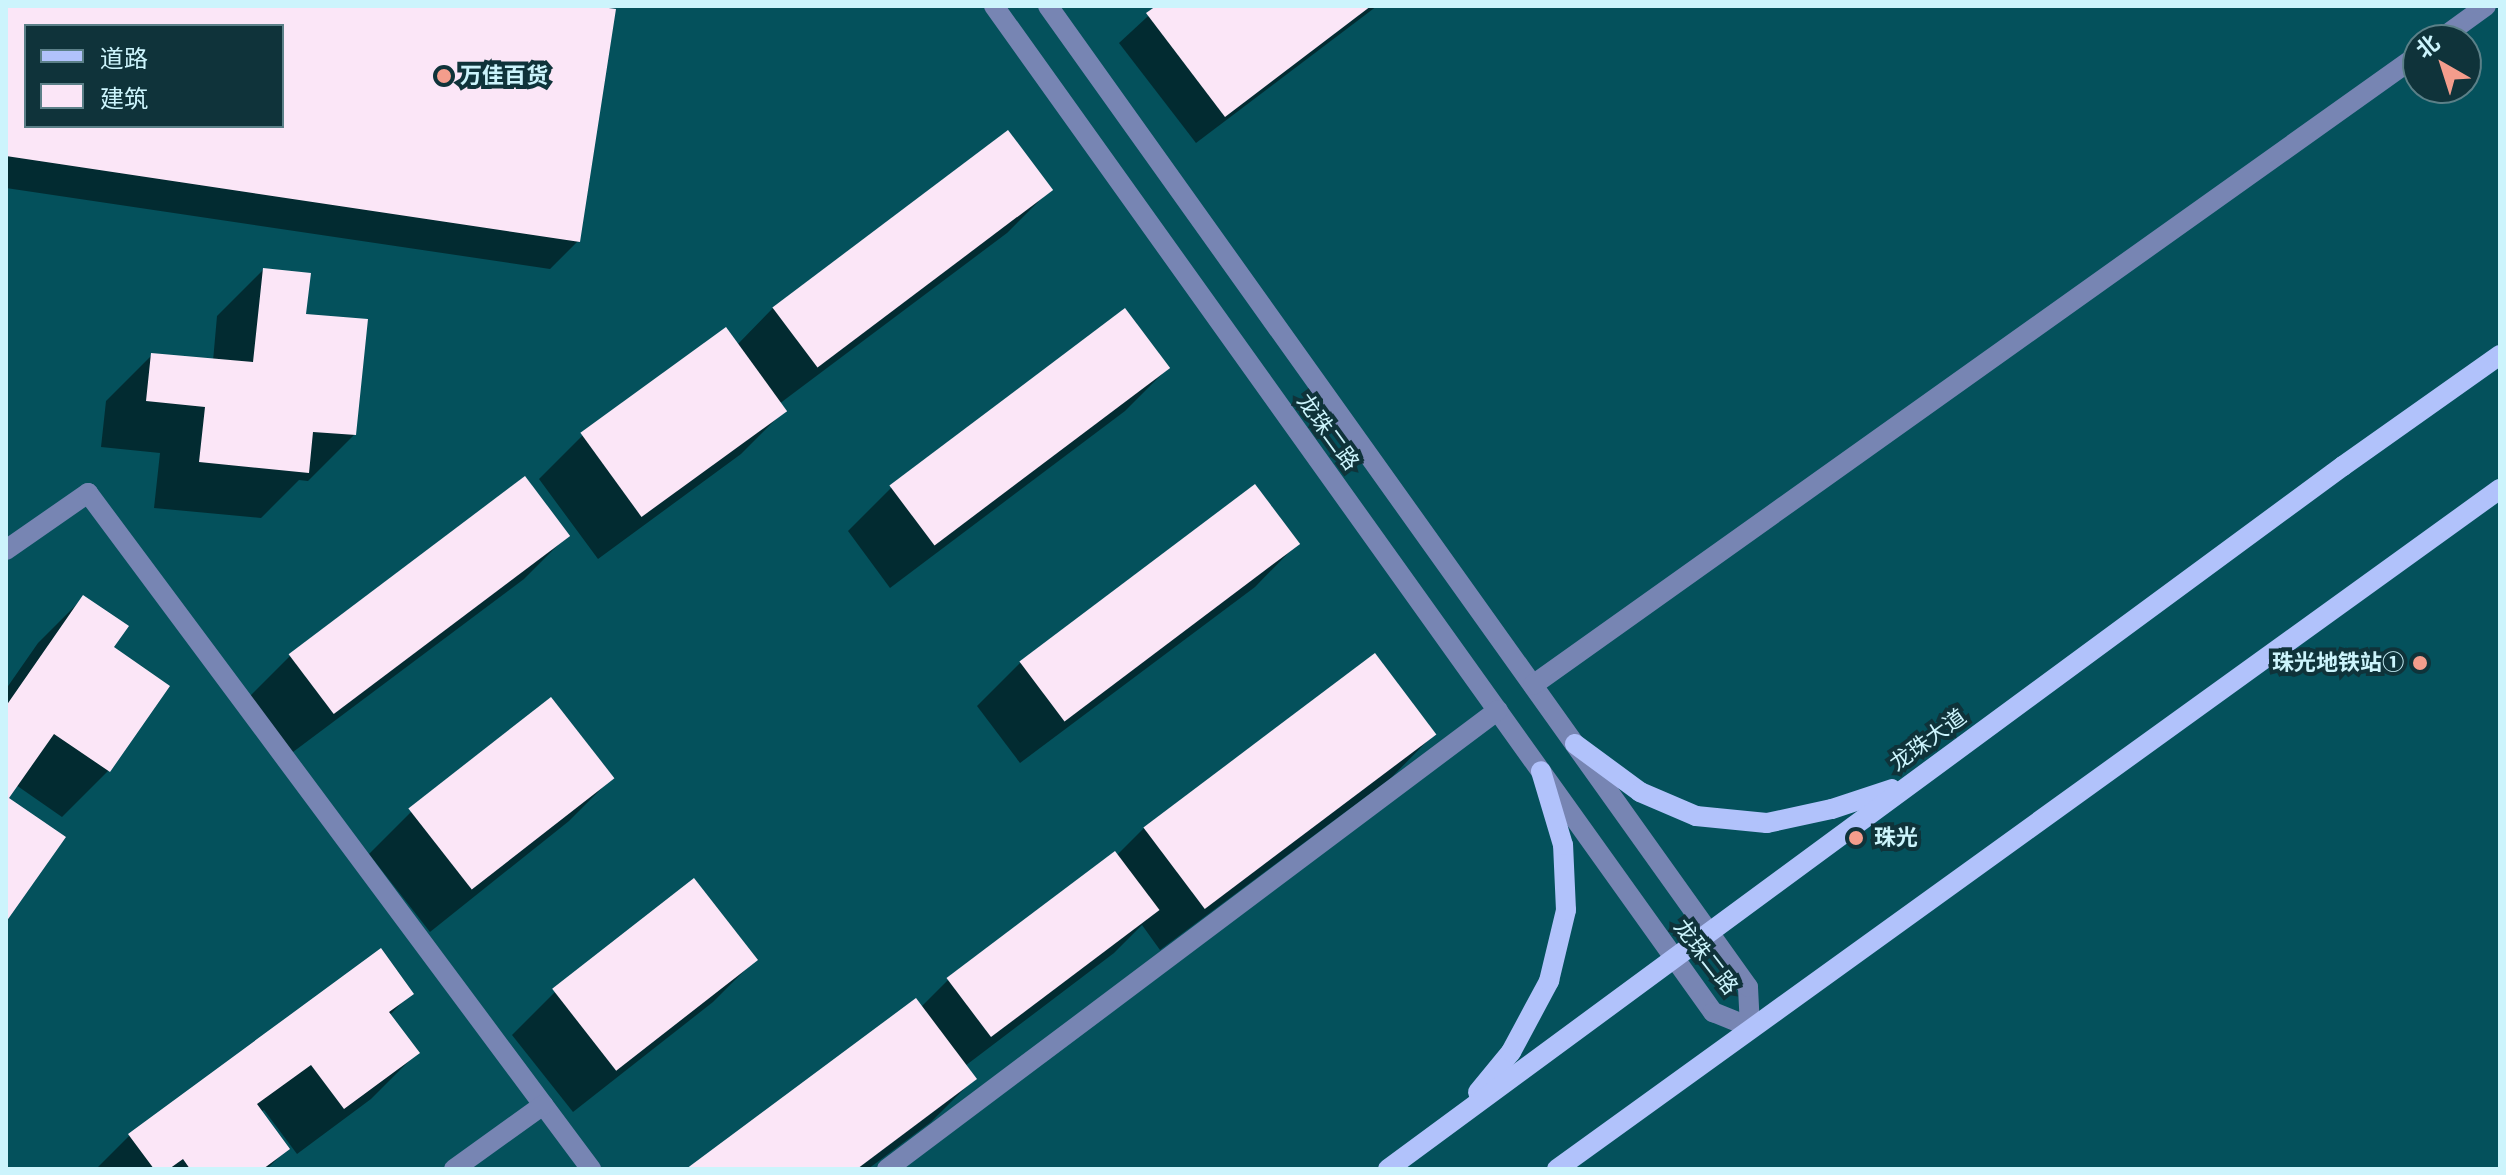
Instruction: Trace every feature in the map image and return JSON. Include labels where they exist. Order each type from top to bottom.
[{"type":"main road","name":"龙珠大道","points":[[1388,1169],[1911,782],[2500,355]]},
{"type":"main road","points":[[1557,1169],[2500,489]]},
{"type":"main road","points":[[1575,744],[1640,792],[1696,816],[1767,823],[1832,809],[1911,782]]},
{"type":"main road","points":[[1455,1119],[1511,1052],[1549,981],[1566,910],[1563,845],[1541,771]]},
{"type":"street","name":"龙珠二路","points":[[994,6],[1713,1012],[1750,1027],[1748,987],[1048,6]]},
{"type":"street","points":[[2461,24],[2486,6]]},
{"type":"street","points":[[1533,685],[2402,66]]},
{"type":"street","points":[[6,550],[88,493],[591,1169]]},
{"type":"street","points":[[887,1169],[1498,710]]},
{"type":"street","points":[[454,1169],[543,1105]]},
{"type":"building","name":"万佳百货","points":[[6,6],[594,6],[616,9],[580,242],[6,156]]},
{"type":"building","points":[[1156,6],[1371,6],[1225,117],[1146,13]]},
{"type":"building","points":[[1008,130],[1053,190],[818,367],[772,308]]},
{"type":"building","points":[[263,268],[311,273],[306,314],[368,319],[356,435],[313,432],[309,473],[199,462],[205,407],[146,401],[151,353],[253,362]]},
{"type":"building","points":[[1125,308],[1170,368],[935,545],[889,486]]},
{"type":"building","points":[[726,327],[787,411],[642,517],[580,433]]},
{"type":"building","points":[[525,476],[570,536],[334,714],[289,654]]},
{"type":"building","points":[[1255,484],[1300,544],[1065,721],[1019,662]]},
{"type":"building","points":[[83,595],[129,626],[114,647],[170,686],[110,772],[54,734],[9,798],[66,837],[6,922],[6,706]]},
{"type":"building","points":[[1375,653],[1436,734],[1205,909],[1143,828]]},
{"type":"building","points":[[551,697],[614,778],[472,890],[408,808]]},
{"type":"building","points":[[1115,851],[1160,910],[991,1037],[946,978]]},
{"type":"building","points":[[694,878],[758,960],[616,1071],[552,989]]},
{"type":"building","points":[[381,948],[414,994],[389,1012],[420,1053],[344,1109],[311,1065],[257,1104],[290,1149],[263,1169],[190,1169],[183,1159],[169,1169],[154,1169],[128,1134]]},
{"type":"building","points":[[916,998],[977,1079],[857,1169],[686,1169]]},
{"type":"place","name":"万佳百货","points":[[444,76]]},
{"type":"place","name":"珠光地铁站①","points":[[2420,663]]},
{"type":"place","name":"珠光","points":[[1856,838]]}]
